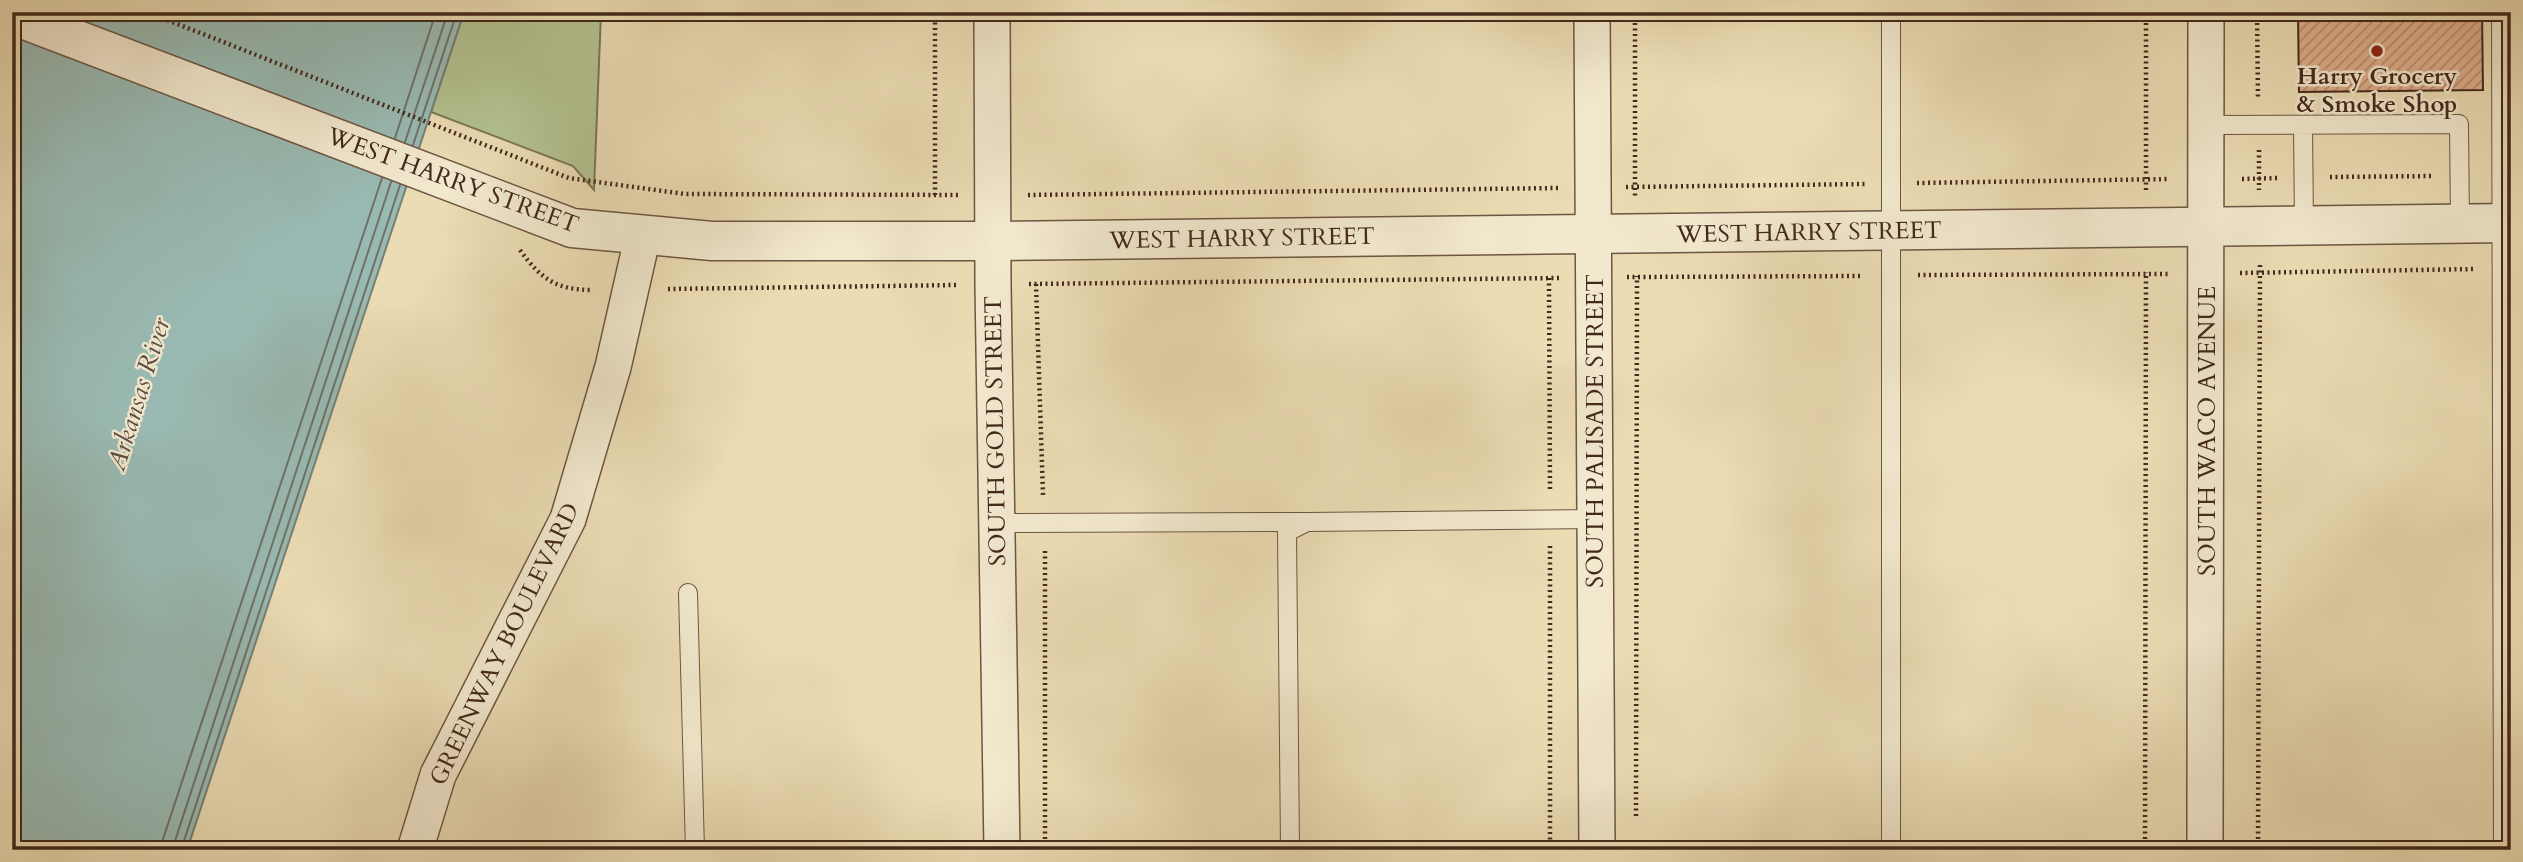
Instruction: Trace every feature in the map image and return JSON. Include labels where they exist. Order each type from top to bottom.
[{"type":"street","name":"SOUTH GOLD STREET","points":[[992,12],[992,241],[1002,850]]},
{"type":"street","name":"SOUTH PALISADE STREET","points":[[1591,12],[1597,850]]},
{"type":"street","name":"SOUTH WACO AVENUE","points":[[2205,850],[2206,12]]},
{"type":"street","name":"WEST HARRY STREET","points":[[12,15],[572,228],[712,241],[1594,235],[2505,223]]},
{"type":"street","name":"GREENWAY BOULEVARD","points":[[415,850],[438,775],[568,519],[613,368],[643,235]]},
{"type":"lane","points":[[1891,12],[1891,850]]},
{"type":"lane","points":[[2501,12],[2505,223],[2501,269],[2503,850]]},
{"type":"lane","points":[[2207,125],[2459,124],[2460,224]]},
{"type":"lane","points":[[2303,125],[2304,226]]},
{"type":"lane","points":[[997,523],[1596,519]]},
{"type":"lane","points":[[1290,850],[1287,532],[1307,522]]},
{"type":"lane","points":[[688,593],[695,850]]},
{"type":"path","points":[[147,12],[569,178],[685,194],[992,195],[2459,175]]},
{"type":"path","points":[[935,195],[936,12]]},
{"type":"path","points":[[1634,12],[1637,278],[1636,822]]},
{"type":"path","points":[[2145,850],[2146,12]]},
{"type":"path","points":[[2257,12],[2260,226],[2258,850]]},
{"type":"path","points":[[515,243],[530,264],[551,284],[574,290],[2501,269]]},
{"type":"path","points":[[1549,278],[1550,850]]},
{"type":"path","points":[[1036,284],[1046,591],[1045,850]]},
{"type":"green space","points":[[464,12],[601,12],[594,190],[573,166],[431,112]]},
{"type":"water","name":"Arkansas River","points":[[24,12],[464,12],[187,850],[12,850],[12,55]]},
{"type":"building","points":[[2298,12],[2482,12],[2483,90],[2299,92]]},
{"type":"place","name":"Harry Grocery & Smoke Shop","points":[[2377,51]]}]
